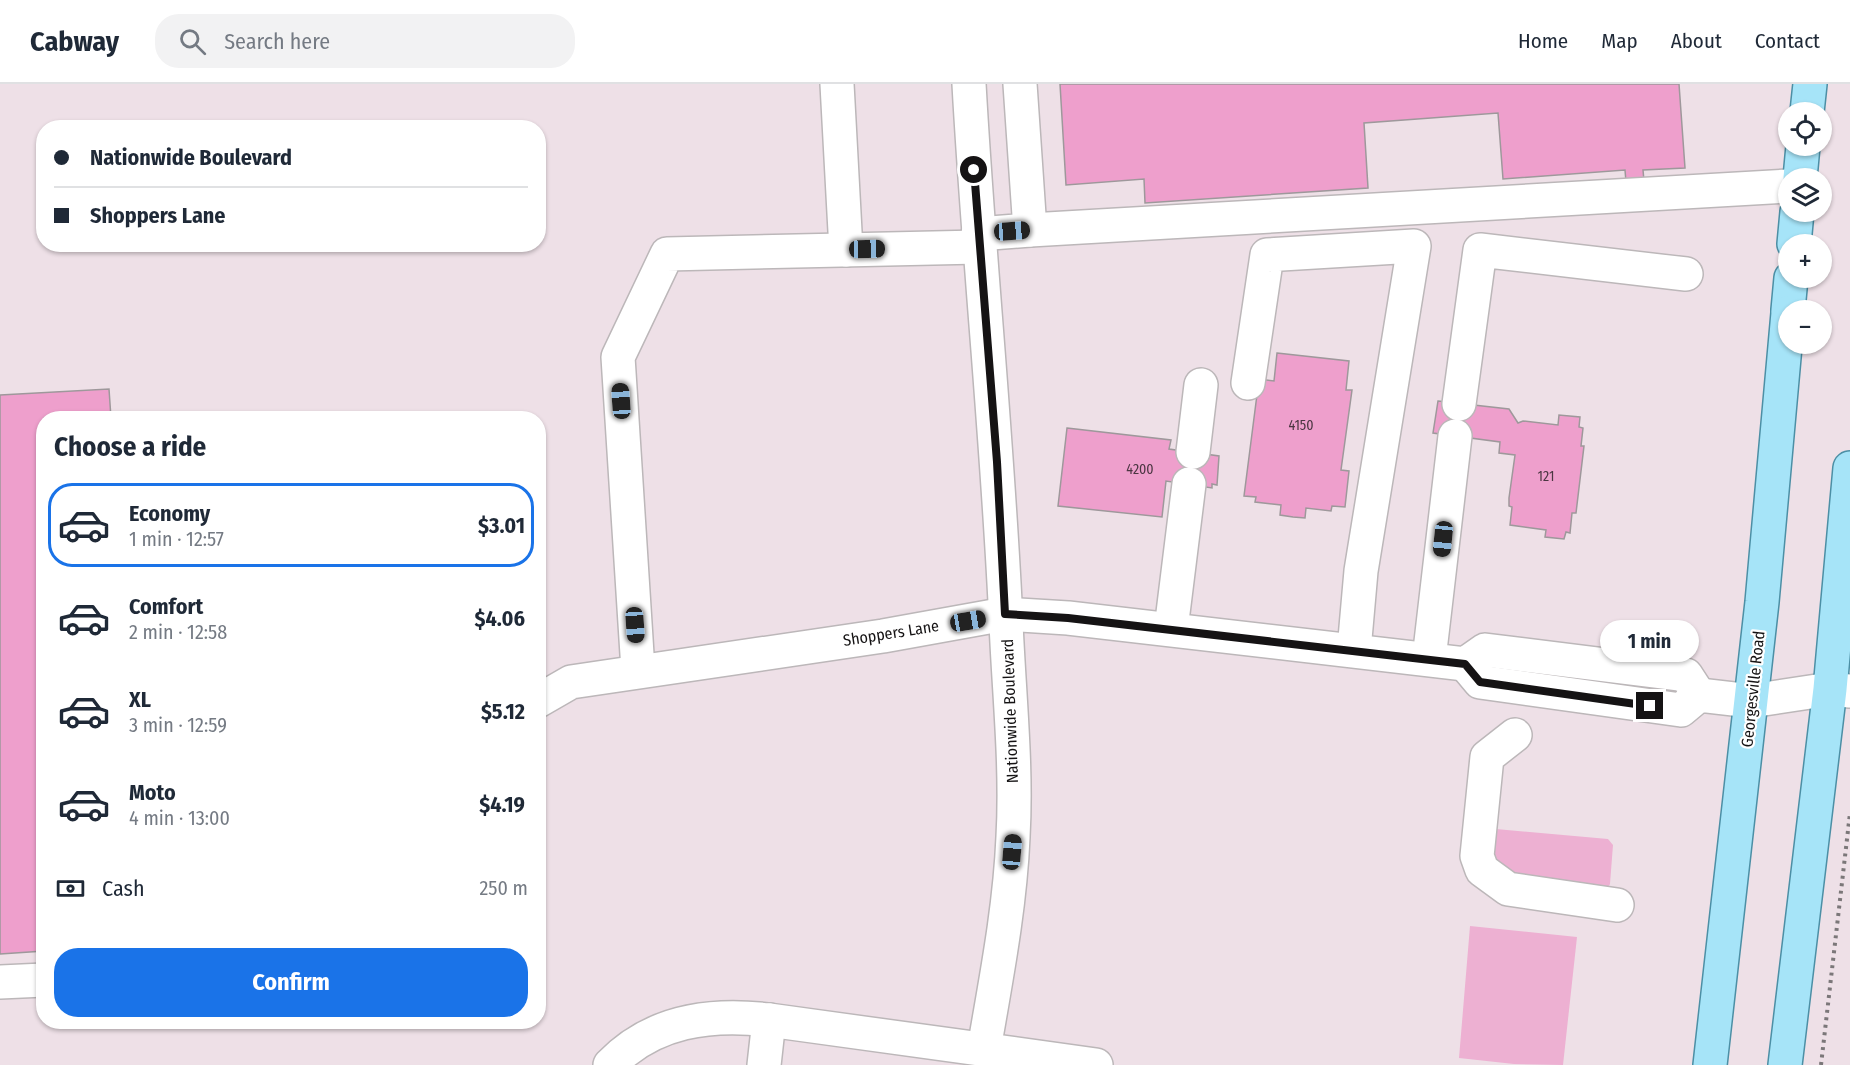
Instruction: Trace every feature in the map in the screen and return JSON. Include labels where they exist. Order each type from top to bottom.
[{"type":"main road","points":[[1808,102],[1810,84]]},
{"type":"main road","name":"Georgesville Road","points":[[1710,1065],[1762,602],[1784,354]]},
{"type":"main road","points":[[1785,1065],[1840,690],[1850,468]]},
{"type":"lane","points":[[837,84],[846,250]]},
{"type":"lane","name":"Nationwide Boulevard","points":[[969,84],[978,240],[997,462],[1013,835],[1009,885],[984,1049]]},
{"type":"lane","points":[[1020,84],[1030,230]]},
{"type":"lane","points":[[638,670],[618,357],[667,254],[846,250],[978,240],[1030,230],[1778,187]]},
{"type":"lane","points":[[1248,383],[1267,255],[1414,246],[1361,571],[1354,650]]},
{"type":"lane","points":[[1459,404],[1480,250],[1686,274]]},
{"type":"lane","points":[[1193,452],[1201,385]]},
{"type":"lane","points":[[1429,659],[1455,436]]},
{"type":"lane","points":[[1172,629],[1189,484]]},
{"type":"lane","name":"Shoppers Lane","points":[[546,696],[571,682],[638,670],[883,636],[1005,614],[1172,629],[1465,664],[1480,682],[1681,710],[1699,695],[1751,701],[1840,690]]},
{"type":"lane","points":[[1515,735],[1487,757],[1477,856],[1482,870],[1508,889],[1617,905]]},
{"type":"lane","points":[[0,982],[36,980]]},
{"type":"lane","points":[[610,1065],[620,1055],[663,1028],[716,1017],[769,1020],[1096,1065]]},
{"type":"lane","points":[[764,1065],[769,1020]]},
{"type":"path","points":[[1821,1065],[1850,813]]},
{"type":"shaded area","points":[[0,84],[1850,84],[1850,1065],[0,1065]]},
{"type":"shaded area","points":[[1485,828],[1608,839],[1613,845],[1610,884],[1606,892],[1515,883],[1496,861]]},
{"type":"shaded area","points":[[1470,926],[1577,937],[1563,1065],[1514,1064],[1459,1058]]},
{"type":"building","points":[[1060,84],[1679,84],[1685,168],[1643,170],[1644,181],[1626,182],[1625,170],[1503,179],[1498,113],[1364,123],[1368,188],[1145,203],[1144,179],[1066,185]]},
{"type":"building","points":[[1277,353],[1349,361],[1346,390],[1352,390],[1341,470],[1349,471],[1345,507],[1332,506],[1331,511],[1306,508],[1305,518],[1293,517],[1280,515],[1281,505],[1255,502],[1256,497],[1244,496],[1259,379],[1274,381]]},
{"type":"building","points":[[109,389],[111,411],[36,411],[36,952],[0,954],[0,395]]},
{"type":"building","points":[[1438,401],[1509,409],[1518,423],[1523,421],[1558,425],[1559,415],[1580,417],[1579,427],[1583,428],[1581,446],[1584,446],[1576,513],[1572,513],[1570,533],[1566,532],[1564,539],[1545,537],[1546,530],[1510,525],[1512,507],[1509,506],[1509,498],[1515,455],[1499,453],[1500,442],[1433,433]]},
{"type":"building","points":[[1067,428],[1171,440],[1169,449],[1219,456],[1217,485],[1212,484],[1212,488],[1166,481],[1162,517],[1058,506]]},
{"type":"route","points":[[974,170],[997,462],[1005,614],[1068,618],[1465,664],[1480,682],[1650,706]]}]
